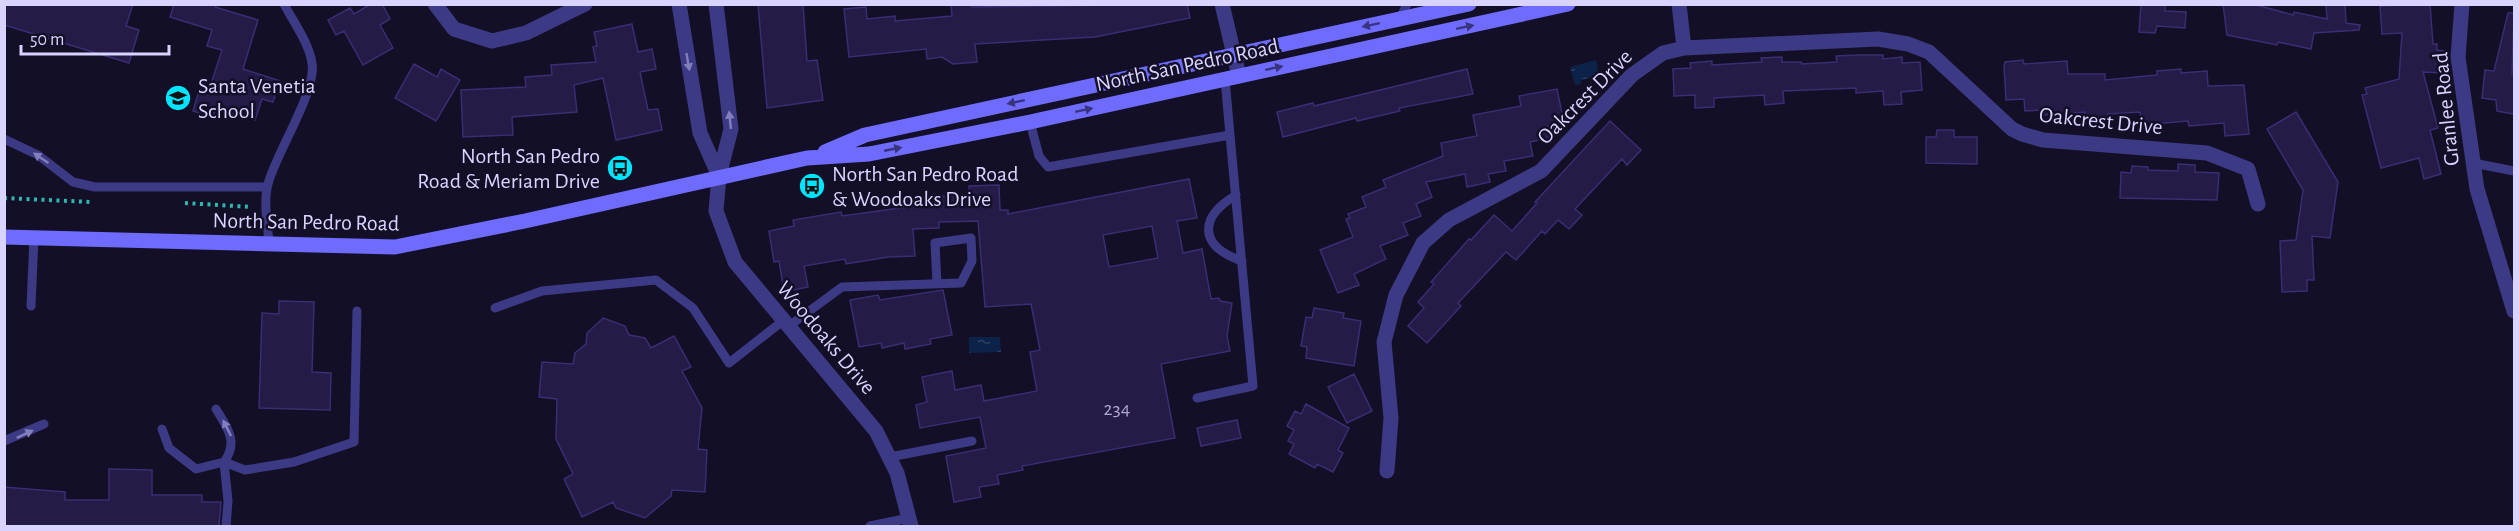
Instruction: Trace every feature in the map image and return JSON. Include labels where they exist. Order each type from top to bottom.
[{"type":"main road","name":"North San Pedro Road","points":[[814,157],[865,135],[1469,4]]},
{"type":"main road","name":"North San Pedro Road","points":[[4,237],[395,248],[814,157],[869,154],[1030,122],[1569,4]]},
{"type":"street","points":[[435,4],[454,29],[492,41],[526,33],[585,4]]},
{"type":"street","points":[[679,4],[700,133],[719,176]]},
{"type":"street","name":"Woodoaks Drive","points":[[716,4],[732,129],[719,176],[716,211],[735,262],[876,431],[897,473],[910,522]]},
{"type":"street","points":[[1222,4],[1234,54],[1232,77]]},
{"type":"street","points":[[1679,4],[1684,48]]},
{"type":"street","name":"Granlee Road","points":[[2462,4],[2458,57],[2477,189],[2514,311]]},
{"type":"street","name":"Oakcrest Drive","points":[[1387,471],[1391,418],[1384,342],[1396,295],[1423,243],[1449,220],[1541,171],[1632,75],[1663,53],[1684,48],[1878,39],[1908,44],[1929,52],[2012,129],[2043,140],[2207,153],[2248,169],[2258,204]]},
{"type":"lane","points":[[269,244],[267,187],[273,165],[304,100],[313,65],[308,47],[284,4]]},
{"type":"lane","points":[[1400,19],[1407,4]]},
{"type":"lane","points":[[1197,398],[1253,386],[1230,135],[1232,77]]},
{"type":"lane","points":[[1030,122],[1039,156],[1048,167],[1230,135]]},
{"type":"lane","points":[[4,139],[38,155],[73,183],[95,187],[267,187]]},
{"type":"lane","points":[[2473,163],[2514,171]]},
{"type":"lane","points":[[1236,195],[1217,206],[1208,223],[1211,242],[1225,255],[1242,261]]},
{"type":"lane","points":[[31,306],[34,238]]},
{"type":"lane","points":[[495,308],[542,291],[656,280],[693,308],[729,363],[786,323],[842,288],[961,283],[972,261],[971,238],[935,243],[937,284]]},
{"type":"lane","points":[[162,429],[168,448],[196,469],[224,462],[245,470],[294,462],[354,442],[357,311]]},
{"type":"lane","points":[[216,409],[232,438],[232,448],[224,462],[228,501],[226,526]]},
{"type":"lane","points":[[4,441],[44,424]]},
{"type":"lane","points":[[890,458],[972,441]]},
{"type":"lane","points":[[870,526],[910,522]]},
{"type":"water","points":[[1596,60],[1599,75],[1581,80],[1581,84],[1575,85],[1570,67]]},
{"type":"water","points":[[969,337],[1000,337],[1001,352],[969,353]]},
{"type":"building","points":[[4,4],[133,4],[126,26],[139,30],[129,63],[4,25]]},
{"type":"building","points":[[174,4],[216,4],[215,7],[258,20],[243,69],[280,81],[273,102],[262,99],[255,120],[216,108],[213,117],[193,111],[202,81],[211,84],[222,50],[207,46],[212,30],[170,17]]},
{"type":"building","points":[[371,4],[382,4],[390,19],[380,25],[393,48],[363,65],[344,31],[336,35],[328,20],[350,8],[354,14]]},
{"type":"building","points":[[758,4],[803,4],[807,61],[817,60],[823,100],[767,108]]},
{"type":"building","points":[[951,4],[972,4],[972,7],[1187,4],[1190,18],[1095,37],[975,44],[977,62],[953,64],[942,57],[927,59],[926,49],[849,57],[844,9],[866,7],[867,19],[895,16],[895,21],[952,16]]},
{"type":"building","points":[[2141,4],[2165,4],[2165,11],[2186,12],[2185,28],[2157,26],[2155,33],[2139,32]]},
{"type":"building","points":[[2223,4],[2253,4],[2293,15],[2294,12],[2327,19],[2326,4],[2345,4],[2346,23],[2360,25],[2359,30],[2314,33],[2311,49],[2278,42],[2277,45],[2227,35]]},
{"type":"building","points":[[2430,4],[2433,44],[2437,44],[2437,50],[2444,51],[2442,73],[2423,72],[2438,128],[2430,130],[2441,174],[2424,179],[2419,158],[2381,168],[2362,95],[2367,94],[2365,88],[2399,79],[2402,33],[2382,34],[2380,6]]},
{"type":"building","points":[[2508,13],[2514,13],[2512,74],[2514,74],[2514,114],[2497,111],[2496,100],[2482,98],[2485,70],[2494,71]]},
{"type":"building","points":[[632,24],[638,52],[652,49],[656,69],[640,72],[648,110],[658,109],[662,130],[616,140],[603,78],[574,85],[577,112],[512,117],[513,135],[463,137],[461,90],[526,87],[525,77],[552,75],[551,65],[596,62],[593,47],[597,46],[594,32]]},
{"type":"building","points":[[1883,55],[1883,59],[1902,57],[1902,63],[1920,62],[1922,90],[1901,92],[1902,104],[1884,105],[1883,91],[1856,93],[1856,88],[1783,91],[1784,103],[1765,105],[1764,95],[1714,98],[1714,107],[1695,108],[1695,95],[1674,96],[1673,69],[1691,68],[1690,63],[1712,61],[1712,65],[1762,62],[1761,58],[1782,57],[1782,62],[1801,62],[1802,64],[1837,62],[1836,56]]},
{"type":"building","points":[[2023,60],[2024,64],[2067,61],[2068,74],[2105,74],[2105,80],[2157,75],[2157,71],[2181,69],[2181,73],[2207,71],[2208,86],[2244,85],[2249,134],[2225,136],[2224,123],[2189,126],[2188,121],[2141,125],[2140,112],[2108,114],[2109,122],[2086,124],[2085,112],[2044,115],[2043,110],[2025,111],[2024,99],[2006,100],[2004,66],[2005,62]]},
{"type":"building","points":[[414,64],[437,77],[441,69],[460,80],[436,121],[395,98]]},
{"type":"building","points":[[1467,69],[1473,94],[1399,108],[1400,111],[1357,121],[1356,118],[1283,137],[1277,112],[1313,103],[1314,106]]},
{"type":"building","points":[[1557,89],[1564,123],[1546,127],[1549,138],[1530,142],[1533,156],[1504,161],[1506,171],[1488,174],[1490,182],[1467,187],[1465,174],[1426,182],[1432,197],[1416,204],[1421,216],[1403,223],[1408,235],[1380,246],[1386,259],[1354,274],[1359,285],[1338,293],[1320,250],[1353,237],[1346,219],[1350,218],[1348,214],[1366,207],[1362,197],[1386,187],[1383,180],[1443,156],[1441,143],[1477,136],[1473,115],[1521,106],[1519,96]]},
{"type":"building","points":[[2296,112],[2338,182],[2330,238],[2312,236],[2314,280],[2307,280],[2307,291],[2282,292],[2280,241],[2296,240],[2303,190],[2267,129]]},
{"type":"building","points":[[1610,121],[1641,150],[1627,165],[1622,159],[1575,209],[1582,215],[1569,229],[1558,220],[1545,234],[1542,231],[1516,260],[1506,252],[1458,303],[1461,306],[1427,343],[1408,326],[1424,308],[1418,302],[1434,284],[1431,282],[1469,239],[1471,240],[1494,215],[1512,231],[1537,203],[1535,202]]},
{"type":"building","points":[[1937,130],[1954,130],[1954,137],[1977,137],[1977,164],[1926,163],[1926,137],[1936,137]]},
{"type":"building","points":[[2178,164],[2195,165],[2195,172],[2219,173],[2217,200],[2120,198],[2121,172],[2131,173],[2132,166],[2148,167],[2148,170],[2178,171]]},
{"type":"building","points":[[1189,179],[1197,218],[1177,221],[1183,253],[1202,249],[1211,299],[1219,298],[1220,301],[1232,303],[1227,336],[1230,351],[1161,364],[1175,438],[1022,466],[1023,470],[997,475],[999,484],[979,487],[981,497],[954,502],[946,456],[986,448],[980,417],[920,428],[916,405],[927,402],[922,377],[952,371],[955,390],[981,385],[984,401],[1037,391],[1030,352],[1040,350],[1031,304],[985,307],[978,221],[939,222],[939,228],[913,229],[915,256],[888,257],[846,264],[845,259],[804,266],[808,287],[784,292],[779,261],[774,262],[769,231],[794,226],[793,220],[841,212],[842,216],[907,207],[906,198],[969,195],[969,186],[999,185],[1000,210],[1008,210],[1008,214]],"holes":[[[1152,226],[1158,258],[1109,267],[1103,235]]]},
{"type":"building","points":[[943,290],[952,335],[930,339],[931,344],[905,349],[904,343],[882,348],[881,343],[859,347],[850,300],[878,295],[880,300]]},
{"type":"building","points":[[279,301],[314,302],[312,372],[331,373],[330,410],[259,408],[262,313],[279,314]]},
{"type":"building","points":[[1314,308],[1344,313],[1343,318],[1361,321],[1354,366],[1306,358],[1307,347],[1301,346],[1306,317],[1312,318]]},
{"type":"building","points":[[603,318],[625,326],[629,335],[645,338],[651,348],[674,336],[691,367],[682,371],[702,408],[698,449],[707,450],[705,492],[672,490],[671,496],[645,518],[616,508],[613,502],[582,517],[564,479],[573,474],[556,439],[557,399],[539,397],[542,362],[573,364],[575,353],[586,344],[587,333]]},
{"type":"building","points":[[1354,374],[1372,411],[1347,423],[1328,387]]},
{"type":"building","points":[[1306,404],[1349,428],[1338,450],[1343,453],[1333,472],[1317,464],[1315,468],[1289,454],[1294,444],[1288,441],[1294,430],[1287,426],[1295,411],[1301,414]]},
{"type":"building","points":[[1237,420],[1241,438],[1201,446],[1197,428]]},
{"type":"building","points":[[109,469],[152,470],[152,495],[202,495],[202,502],[221,502],[219,526],[4,526],[4,487],[65,492],[65,500],[109,500]]},
{"type":"place","name":"Santa Venetia School","points":[[178,98]]},
{"type":"place","name":"North San Pedro Road & Meriam Drive","points":[[620,168]]},
{"type":"place","name":"North San Pedro Road & Woodoaks Drive","points":[[812,186]]}]
